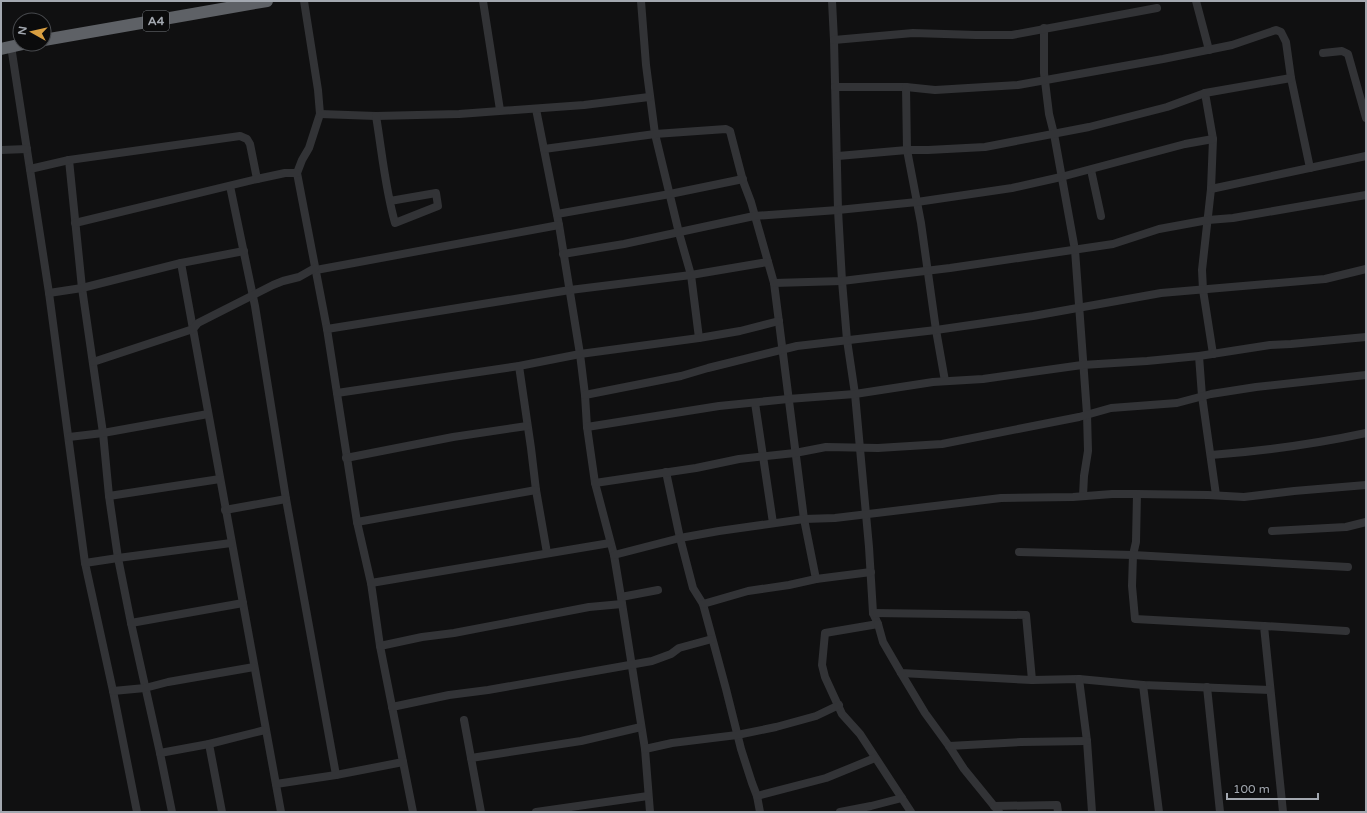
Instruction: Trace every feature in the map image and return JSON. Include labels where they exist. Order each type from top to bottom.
[{"type":"highway","name":"A4","points":[[52,38],[231,4],[267,1]]},
{"type":"street","points":[[304,1],[318,90],[320,114],[309,148],[297,173],[327,329],[357,522],[371,583],[380,646],[404,762],[412,812]]},
{"type":"street","points":[[483,1],[500,110]]},
{"type":"street","points":[[641,1],[649,96],[655,134],[679,233],[691,275],[699,338]]},
{"type":"street","points":[[832,1],[838,156],[838,210],[842,281],[847,340],[855,394],[871,572],[873,613],[883,642],[925,713],[950,746],[964,769],[996,809],[1057,805],[1058,812]]},
{"type":"street","points":[[1196,1],[1209,50]]},
{"type":"street","points":[[834,40],[913,34],[1012,35],[1157,8]]},
{"type":"street","points":[[1044,28],[1045,80],[1049,114],[1075,250],[1082,366],[1087,414],[1088,451],[1084,476],[1083,496]]},
{"type":"street","points":[[835,87],[906,87],[935,90],[1018,85],[1209,50],[1232,45],[1276,30],[1281,32],[1286,42],[1291,78],[1310,168]]},
{"type":"street","points":[[1323,53],[1342,51],[1348,54],[1366,118]]},
{"type":"street","points":[[13,52],[49,293],[85,563],[113,691],[136,812]]},
{"type":"street","points":[[838,156],[907,150],[985,147],[1089,127],[1167,107],[1204,93],[1291,78]]},
{"type":"street","points":[[906,87],[907,150],[917,202],[945,381]]},
{"type":"street","points":[[1204,93],[1214,139],[1211,189],[1202,270],[1203,290],[1213,354]]},
{"type":"street","points":[[320,114],[376,116],[459,114],[584,105],[649,96]]},
{"type":"street","points":[[536,109],[557,214],[570,290],[580,354],[587,427],[596,483],[614,555],[622,600],[645,750],[650,812]]},
{"type":"street","points":[[376,116],[383,172],[395,223],[438,206],[436,193],[390,201]]},
{"type":"street","points":[[544,149],[655,134],[726,129],[730,131],[774,283],[804,519],[816,579]]},
{"type":"street","points":[[30,169],[69,160],[240,136],[247,138],[250,144],[257,179]]},
{"type":"street","points":[[563,254],[624,244],[754,216],[838,210],[917,202],[1012,188],[1091,170],[1159,150],[1214,139]]},
{"type":"street","points":[[1,150],[27,149]]},
{"type":"street","points":[[1211,189],[1366,156]]},
{"type":"street","points":[[69,160],[82,288],[118,558],[172,812]]},
{"type":"street","points":[[1091,170],[1101,216]]},
{"type":"street","points":[[75,222],[257,179],[285,173],[297,173]]},
{"type":"street","points":[[557,214],[670,194],[743,179]]},
{"type":"street","points":[[230,186],[253,295],[286,499],[336,775]]},
{"type":"street","points":[[774,283],[842,281],[1075,250],[1113,244],[1159,229],[1366,195]]},
{"type":"street","points":[[93,362],[193,329],[198,322],[253,295],[283,281],[299,277],[316,269],[559,225]]},
{"type":"street","points":[[49,293],[82,288],[181,263],[244,251]]},
{"type":"street","points":[[327,329],[436,313],[570,290],[691,275],[768,262]]},
{"type":"street","points":[[181,263],[281,812]]},
{"type":"street","points":[[585,395],[681,376],[797,346],[936,330],[1078,308],[1161,292],[1203,290],[1325,279],[1366,270]]},
{"type":"street","points":[[337,394],[519,366],[580,354],[699,338],[740,331],[779,321]]},
{"type":"street","points":[[587,427],[719,406],[788,398],[855,394],[945,381],[990,378],[1082,366],[1199,356],[1270,345],[1366,337]]},
{"type":"street","points":[[1199,356],[1202,396],[1216,495]]},
{"type":"street","points":[[519,366],[536,490],[547,553]]},
{"type":"street","points":[[596,483],[696,468],[739,458],[795,453],[826,448],[878,448],[942,444],[1111,408],[1177,403],[1202,396],[1256,387],[1366,375]]},
{"type":"street","points":[[755,403],[773,523]]},
{"type":"street","points":[[69,437],[102,433],[208,414]]},
{"type":"street","points":[[346,458],[453,437],[527,426]]},
{"type":"street","points":[[1211,455],[1242,453],[1337,440],[1366,433]]},
{"type":"street","points":[[666,472],[680,538],[694,588],[702,604],[737,735],[752,783],[758,796],[760,812]]},
{"type":"street","points":[[109,496],[220,479]]},
{"type":"street","points":[[614,555],[680,538],[773,523],[804,519],[835,518],[1001,498],[1073,498],[1083,496],[1137,494],[1216,495],[1244,497],[1366,485]]},
{"type":"street","points":[[357,522],[536,490]]},
{"type":"street","points":[[1137,494],[1136,542],[1133,555],[1132,586],[1135,619],[1346,631]]},
{"type":"street","points":[[225,510],[286,499]]},
{"type":"street","points":[[1272,531],[1346,527],[1366,522]]},
{"type":"street","points":[[371,583],[610,543]]},
{"type":"street","points":[[85,563],[231,544]]},
{"type":"street","points":[[1019,552],[1133,555],[1348,567]]},
{"type":"street","points":[[702,604],[748,591],[789,585],[816,579],[871,572]]},
{"type":"street","points":[[380,646],[422,637],[454,633],[589,608],[658,590]]},
{"type":"street","points":[[131,623],[243,603]]},
{"type":"street","points":[[873,613],[1026,615],[1032,680]]},
{"type":"street","points":[[878,624],[825,633],[822,665],[825,677],[842,714],[860,734],[911,812]]},
{"type":"street","points":[[1264,626],[1283,812]]},
{"type":"street","points":[[392,707],[449,695],[652,661],[671,654],[679,648],[712,639]]},
{"type":"street","points":[[113,691],[145,688],[168,682],[254,667]]},
{"type":"street","points":[[901,674],[1032,680],[1079,679],[1143,685],[1270,690]]},
{"type":"street","points":[[1079,679],[1087,741],[1092,812]]},
{"type":"street","points":[[1143,685],[1159,812]]},
{"type":"street","points":[[1207,687],[1220,812]]},
{"type":"street","points":[[645,750],[672,742],[737,735],[816,716],[839,705]]},
{"type":"street","points":[[464,720],[482,812]]},
{"type":"street","points":[[471,758],[581,742],[641,728]]},
{"type":"street","points":[[160,753],[209,744],[266,730]]},
{"type":"street","points":[[950,746],[1021,742],[1087,741]]},
{"type":"street","points":[[209,744],[222,812]]},
{"type":"street","points":[[758,796],[826,778],[875,758]]},
{"type":"street","points":[[276,784],[336,775],[404,762]]},
{"type":"street","points":[[536,812],[648,796]]},
{"type":"street","points":[[840,812],[902,798]]}]
